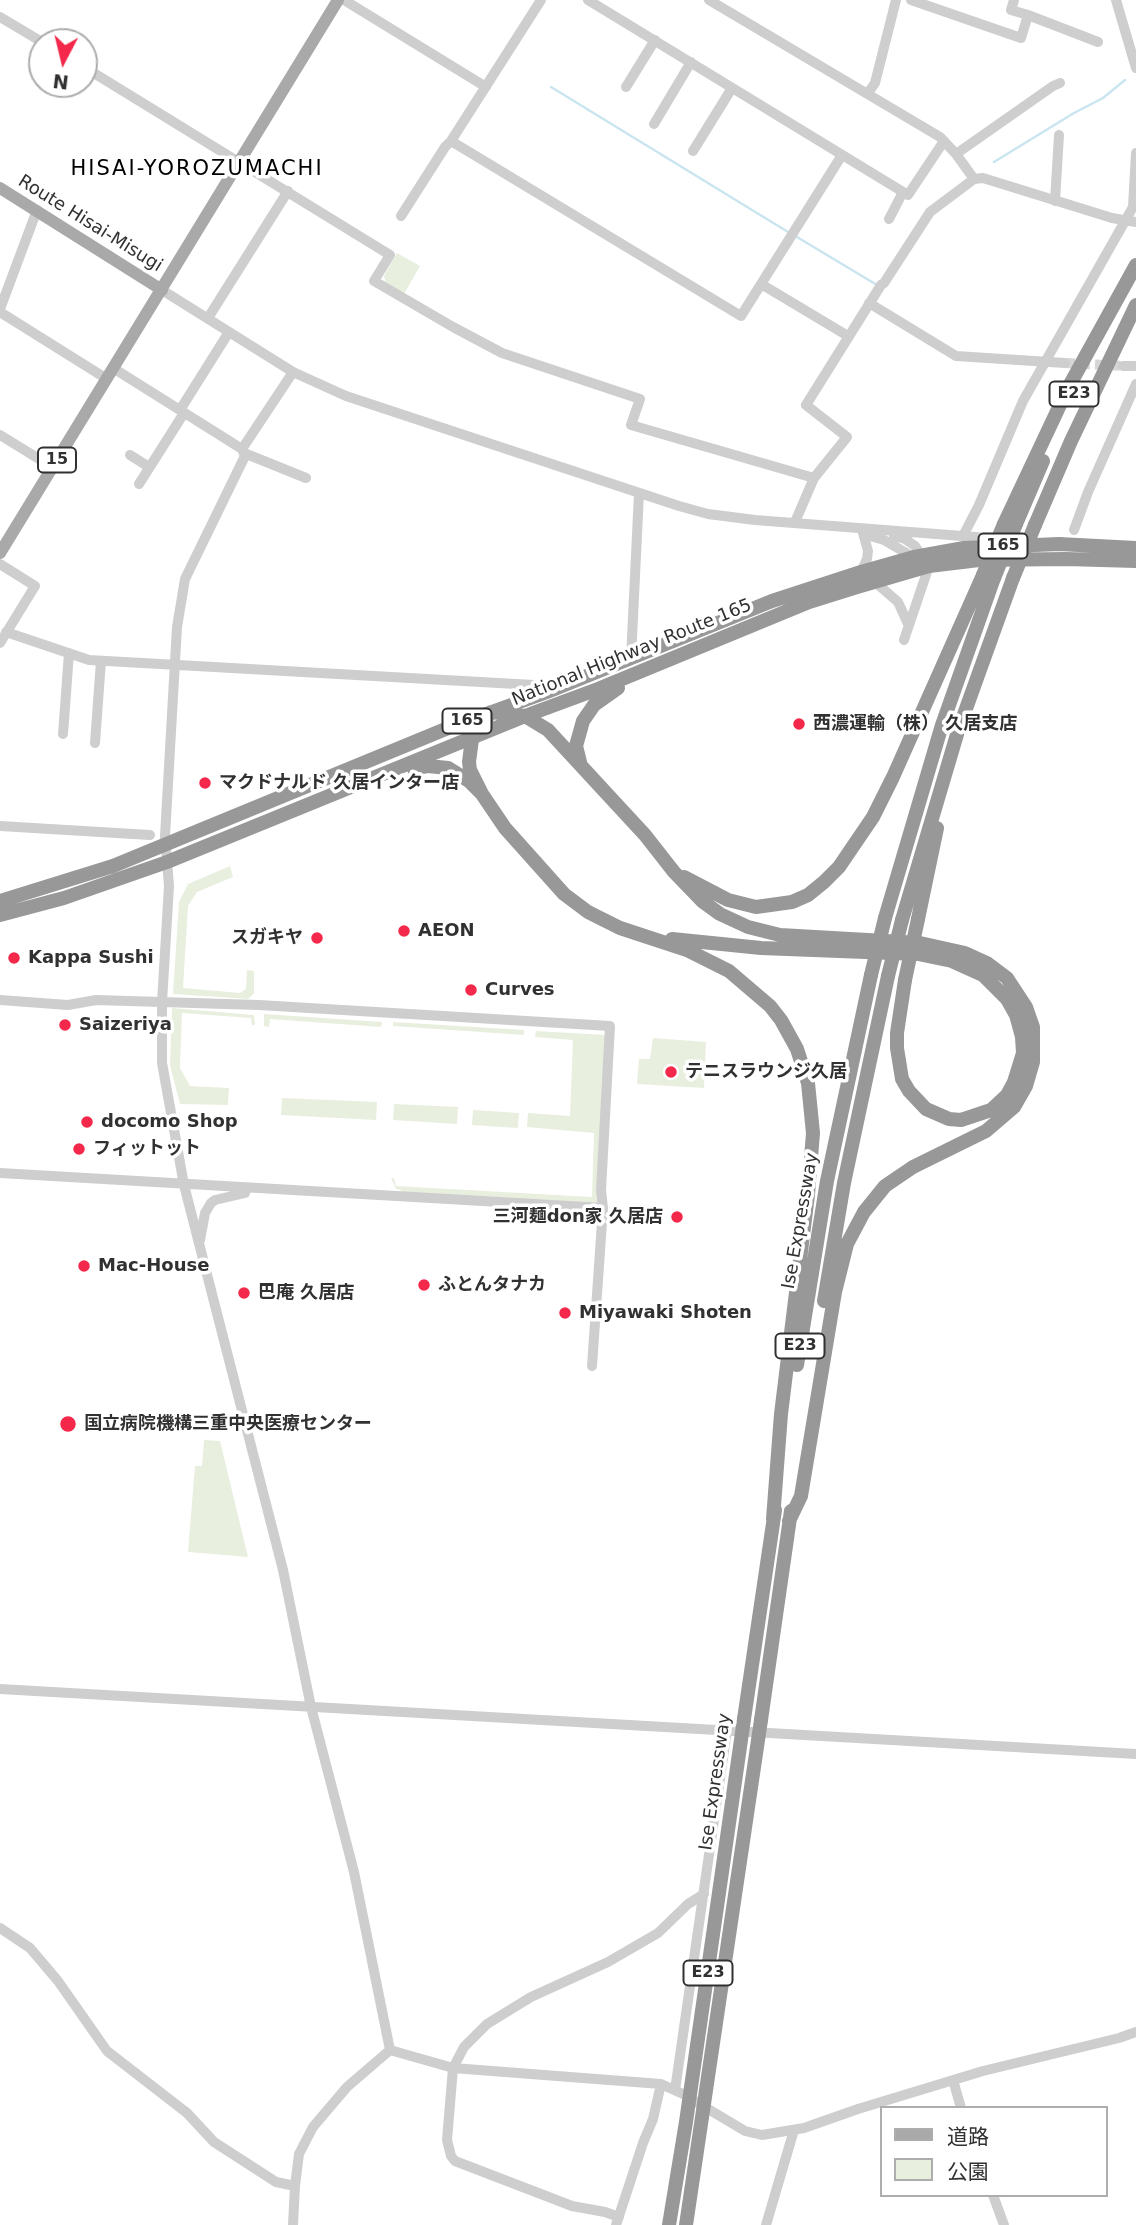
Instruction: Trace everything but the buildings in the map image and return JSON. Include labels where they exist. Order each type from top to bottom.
[{"type":"highway","name":"Ise Expressway","points":[[669,2225],[825,1193],[871,975],[942,725],[988,577],[1010,524],[1136,266]]},
{"type":"highway","name":"Ise Expressway","points":[[686,2225],[789,1521],[844,1183],[888,976],[910,919],[958,731],[1013,578],[1071,441],[1136,305]]},
{"type":"highway","name":"National Highway Route 165","points":[[0,901],[113,866],[166,846],[491,712],[631,659],[772,601],[860,572],[964,548],[1059,544],[1136,548]]},
{"type":"highway","name":"National Highway Route 165","points":[[0,915],[64,898],[167,862],[525,716],[598,690],[810,602],[875,582],[921,560],[1136,561]]},
{"type":"highway","points":[[674,872],[729,901],[756,907],[792,902],[824,882],[839,867],[873,817],[988,577]]},
{"type":"highway","points":[[580,763],[576,736],[587,713],[607,695],[649,668]]},
{"type":"highway","points":[[774,1518],[781,1414],[813,1133],[804,1066],[781,1020],[756,992],[730,971],[650,937],[620,928],[588,912],[564,894],[505,828],[482,794],[471,771],[469,756],[472,739],[491,712],[525,716],[548,730],[702,901],[735,922],[765,932],[803,938],[920,943],[965,953],[986,963],[1007,978],[1021,997],[1033,1027],[1033,1062],[1026,1086],[1014,1107],[986,1131],[898,1176],[874,1197],[856,1225],[841,1265],[801,1496],[789,1521]]},
{"type":"highway","points":[[313,803],[428,766],[448,768],[458,773],[482,794]]},
{"type":"highway","points":[[650,937],[761,948],[918,954],[972,969],[992,982],[1007,999],[1023,1037],[1023,1053],[1014,1082],[1007,1095],[991,1110],[961,1120],[949,1119],[926,1109],[902,1079],[897,1033],[905,980],[910,919]]},
{"type":"main road","name":"Route Hisai-Misugi","points":[[0,553],[338,0]]},
{"type":"main road","name":"Route Hisai-Misugi","points":[[0,188],[162,290]]},
{"type":"street","points":[[344,0],[486,87]]},
{"type":"street","points":[[401,216],[541,0]]},
{"type":"street","points":[[588,0],[908,195],[944,141]]},
{"type":"street","points":[[709,0],[944,141],[974,179]]},
{"type":"street","points":[[868,93],[875,83],[896,0]]},
{"type":"street","points":[[911,0],[1021,38],[1028,15]]},
{"type":"street","points":[[1014,0],[1011,10],[1098,42]]},
{"type":"street","points":[[1115,0],[1136,68]]},
{"type":"street","points":[[0,17],[28,34]]},
{"type":"street","points":[[626,87],[655,40]]},
{"type":"street","points":[[654,124],[691,62]]},
{"type":"street","points":[[98,75],[390,255],[374,281],[492,349],[640,399],[631,425],[814,478]]},
{"type":"street","points":[[956,154],[1060,83]]},
{"type":"street","points":[[693,151],[733,88]]},
{"type":"street","points":[[1055,201],[1059,135]]},
{"type":"street","points":[[451,141],[741,316],[842,155]]},
{"type":"street","points":[[963,536],[1023,401],[1131,221],[1136,153]]},
{"type":"street","points":[[794,522],[814,478],[847,437],[806,405],[925,218],[974,179],[983,178],[1112,218],[1131,221]]},
{"type":"street","points":[[208,318],[288,191]]},
{"type":"street","points":[[889,219],[903,192]]},
{"type":"street","points":[[37,210],[3,290],[0,311],[182,412],[243,451],[306,478]]},
{"type":"street","points":[[761,284],[848,336]]},
{"type":"street","points":[[162,290],[293,372],[357,400],[708,514],[877,531],[1059,544]]},
{"type":"street","points":[[870,303],[956,356],[1065,363]]},
{"type":"street","points":[[139,484],[229,332]]},
{"type":"street","points":[[1122,366],[1136,366]]},
{"type":"street","points":[[293,372],[243,451],[244,460],[194,556],[185,579],[177,627],[166,846],[169,886],[162,1002],[162,1063],[184,1185],[283,1570],[312,1707],[354,1872],[390,2050]]},
{"type":"street","points":[[1074,530],[1136,384]]},
{"type":"street","points":[[0,435],[52,467]]},
{"type":"street","points":[[130,455],[149,467]]},
{"type":"street","points":[[631,659],[639,492]]},
{"type":"street","points":[[794,522],[863,533],[884,540],[921,560]]},
{"type":"street","points":[[877,531],[905,539],[915,546],[921,560],[904,640]]},
{"type":"street","points":[[860,572],[868,551],[863,533]]},
{"type":"street","points":[[0,564],[35,586],[0,643]]},
{"type":"street","points":[[875,582],[898,602],[908,624]]},
{"type":"street","points":[[6,632],[89,660],[534,685],[547,692]]},
{"type":"street","points":[[62,734],[69,653]]},
{"type":"street","points":[[95,743],[101,661]]},
{"type":"street","points":[[0,826],[150,835]]},
{"type":"street","points":[[0,1000],[68,1005],[96,1000],[259,1005],[610,1026],[601,1190],[603,1208],[592,1366]]},
{"type":"street","points":[[0,1173],[603,1208]]},
{"type":"street","points":[[199,1242],[205,1213],[215,1200],[263,1190]]},
{"type":"street","points":[[0,1689],[1136,1754]]},
{"type":"street","points":[[675,2090],[727,1730]]},
{"type":"street","points":[[661,2084],[653,2119],[617,2221],[605,2212],[572,2206],[456,2161],[451,2156],[447,2140],[453,2068],[464,2046],[487,2024],[531,1997],[590,1971],[658,1933],[688,1904],[704,1894]]},
{"type":"street","points":[[0,1928],[30,1948],[58,1981],[107,2051],[187,2113],[226,2150],[276,2182],[295,2186]]},
{"type":"street","points":[[390,2050],[453,2068],[661,2084],[750,2133],[762,2135],[794,2130],[953,2080],[1136,2032]]},
{"type":"street","points":[[293,2225],[299,2154],[313,2127],[347,2087],[390,2050]]},
{"type":"street","points":[[953,2080],[960,2106]]},
{"type":"street","points":[[766,2225],[794,2130]]},
{"type":"street","points":[[994,2197],[1004,2225]]},
{"type":"green space","points":[[397,253],[420,266],[404,294],[386,284],[384,276]]},
{"type":"green space","points":[[230,866],[233,877],[197,892],[188,906],[183,988],[240,993],[246,989],[247,970],[254,971],[254,993],[248,999],[173,994],[179,902],[188,884]]},
{"type":"green space","points":[[172,1008],[254,1015],[255,1025],[252,1025],[251,1018],[182,1013],[180,1068],[190,1086],[229,1088],[228,1105],[180,1104],[170,1065]]},
{"type":"green space","points":[[264,1014],[382,1022],[381,1027],[270,1019],[269,1027],[264,1026]]},
{"type":"green space","points":[[393,1022],[524,1030],[524,1035],[393,1026]]},
{"type":"green space","points":[[536,1031],[607,1035],[599,1206],[401,1195],[401,1190],[396,1189],[391,1178],[394,1178],[396,1186],[592,1197],[594,1133],[527,1127],[528,1113],[570,1116],[573,1040],[535,1037]]},
{"type":"green space","name":"テニスラウンジ久居","points":[[653,1038],[706,1042],[704,1088],[637,1084],[639,1059],[650,1059]]},
{"type":"green space","points":[[282,1098],[377,1102],[376,1120],[281,1115]]},
{"type":"green space","points":[[394,1104],[458,1107],[457,1124],[393,1120]]},
{"type":"green space","points":[[473,1110],[519,1113],[518,1128],[472,1125]]},
{"type":"green space","points":[[204,1440],[220,1441],[248,1557],[188,1552],[195,1466],[202,1466]]},
{"type":"waterway","points":[[994,162],[1103,98],[1125,80]]},
{"type":"waterway","points":[[551,87],[788,232]]},
{"type":"waterway","points":[[797,237],[877,285]]},
{"type":"tunnel","points":[[1065,363],[1123,366]]},
{"type":"place","name":"西濃運輸（株） 久居支店","points":[[799,724]]},
{"type":"place","name":"マクドナルド 久居インター店","points":[[205,783]]},
{"type":"place","name":"AEON","points":[[404,931]]},
{"type":"place","name":"スガキヤ","points":[[317,938]]},
{"type":"place","name":"Kappa Sushi","points":[[14,958]]},
{"type":"place","name":"Curves","points":[[471,990]]},
{"type":"place","name":"Saizeriya","points":[[65,1025]]},
{"type":"place","name":"テニスラウンジ久居","points":[[671,1072]]},
{"type":"place","name":"docomo Shop","points":[[87,1122]]},
{"type":"place","name":"フィットット","points":[[79,1149]]},
{"type":"place","name":"三河麺don家 久居店","points":[[677,1217]]},
{"type":"place","name":"Mac-House","points":[[84,1266]]},
{"type":"place","name":"ふとんタナカ","points":[[424,1285]]},
{"type":"place","name":"巴庵 久居店","points":[[244,1293]]},
{"type":"place","name":"Miyawaki Shoten","points":[[565,1313]]},
{"type":"place","name":"国立病院機構三重中央医療センター","points":[[68,1424]]},
{"type":"district","name":"HISAI-YOROZUMACHI","points":[[197,170]]}]
